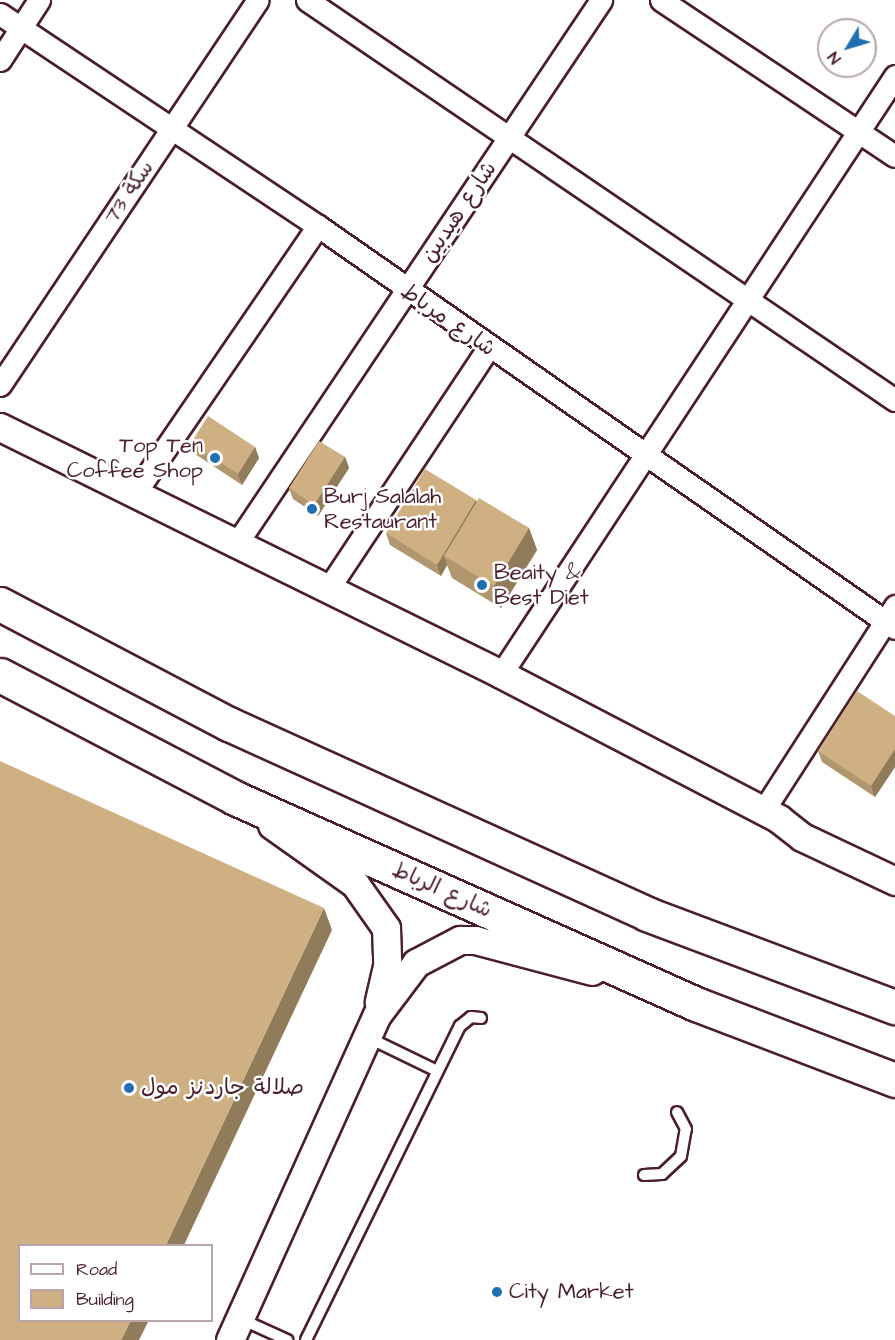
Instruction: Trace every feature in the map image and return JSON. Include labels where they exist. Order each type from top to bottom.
[{"type":"highway","points":[[0,604],[229,724],[626,904],[895,1006]]},
{"type":"highway","name":"شارع الرباط","points":[[0,675],[235,798],[696,1004],[895,1080]]},
{"type":"street","points":[[0,60],[39,0]]},
{"type":"street","name":"سكة 73","points":[[0,385],[258,0]]},
{"type":"street","points":[[307,0],[895,400]]},
{"type":"street","name":"شارع هيدبين","points":[[237,543],[601,0]]},
{"type":"street","points":[[661,0],[895,156]]},
{"type":"street","name":"شارع مرباط","points":[[0,14],[318,226],[406,291],[642,455],[892,618]]},
{"type":"street","points":[[501,674],[642,455],[748,300],[895,76]]},
{"type":"street","points":[[135,493],[318,226]]},
{"type":"street","points":[[328,589],[488,348]]},
{"type":"street","points":[[0,427],[501,674],[771,815],[796,834],[895,881]]},
{"type":"street","points":[[771,815],[892,618]]},
{"type":"street","points":[[235,798],[355,884],[374,907],[386,928],[388,946],[372,1026]]},
{"type":"street","points":[[771,815],[796,822],[895,867]]},
{"type":"street","points":[[235,1329],[372,1026],[416,963],[467,940],[561,961],[696,1004]]},
{"type":"lane","points":[[306,1340],[463,1022],[481,1018]]},
{"type":"lane","points":[[372,1026],[438,1071]]},
{"type":"lane","points":[[644,1175],[662,1174],[681,1155],[686,1129],[677,1112]]},
{"type":"lane","points":[[235,1329],[287,1340]]},
{"type":"building","points":[[208,416],[255,447],[238,474],[191,443]]},
{"type":"building","points":[[319,441],[345,457],[314,505],[289,488]]},
{"type":"building","points":[[425,469],[476,500],[437,565],[386,533]]},
{"type":"building","points":[[479,498],[529,528],[494,586],[444,556]]},
{"type":"building","points":[[857,691],[895,716],[895,749],[871,786],[818,751]]},
{"type":"building","name":"صلالة جاردنز مول","points":[[0,761],[324,908],[166,1244],[18,1244],[18,1322],[130,1322],[121,1340],[0,1340]]},
{"type":"place","name":"Top Ten Coffee Shop","points":[[215,458]]},
{"type":"place","name":"Burj Salalah Restaurant","points":[[312,509]]},
{"type":"place","name":"Beaity & Best Diet","points":[[482,585]]},
{"type":"place","name":"صلالة جاردنز مول","points":[[129,1088]]},
{"type":"place","name":"City Market","points":[[497,1292]]}]
